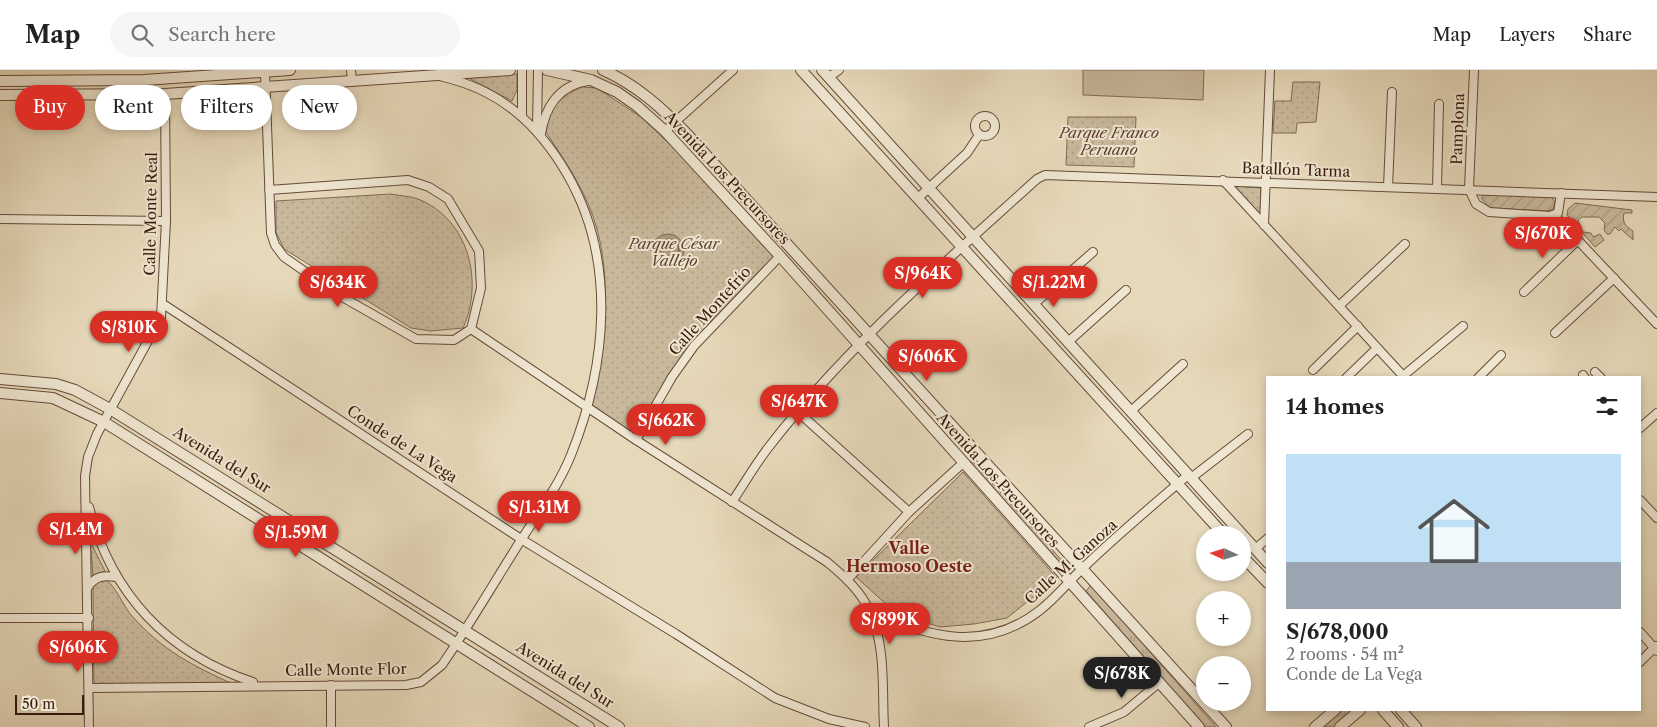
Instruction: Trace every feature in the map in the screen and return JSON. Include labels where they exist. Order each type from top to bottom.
[{"type":"street","points":[[1,81],[144,80],[290,70]]},
{"type":"street","points":[[351,70],[352,81]]},
{"type":"street","points":[[272,87],[510,70]]},
{"type":"street","points":[[522,70],[522,116]]},
{"type":"street","points":[[538,70],[539,132]]},
{"type":"street","name":"Avenida Los Precursores","points":[[547,70],[591,80],[617,92],[637,106],[665,131],[780,256],[1199,727]]},
{"type":"street","name":"Avenida Los Precursores","points":[[603,70],[631,84],[676,122],[1226,727]]},
{"type":"street","points":[[665,131],[732,70]]},
{"type":"street","points":[[801,70],[1216,526]]},
{"type":"street","points":[[839,70],[825,74],[1266,560]]},
{"type":"street","points":[[1264,225],[1270,70]]},
{"type":"street","name":"Pamplona","points":[[1469,189],[1474,70]]},
{"type":"street","points":[[265,72],[266,85]]},
{"type":"street","name":"Calle Monte Flor","points":[[89,688],[259,684],[406,685],[421,682],[442,665],[548,498],[571,456],[586,407],[600,342],[602,306],[600,271],[595,237],[578,192],[539,132],[505,103],[462,82],[434,75]]},
{"type":"street","points":[[539,132],[544,118],[558,95],[569,85],[591,80]]},
{"type":"street","points":[[1388,187],[1392,92]]},
{"type":"street","points":[[1,95],[95,94]]},
{"type":"street","points":[[1437,188],[1439,104]]},
{"type":"street","name":"Calle Monte Real","points":[[86,492],[88,457],[110,408],[157,327],[163,304],[166,221],[165,130]]},
{"type":"street","points":[[267,130],[269,190],[271,233],[275,245],[284,257],[337,294],[416,339],[454,340],[471,329],[481,288],[479,251],[448,199],[429,187],[408,180],[269,190]]},
{"type":"street","points":[[918,198],[967,153],[979,135]]},
{"type":"street","name":"Batallón Tarma","points":[[868,335],[1037,179],[1045,175],[1657,197]]},
{"type":"street","points":[[1223,180],[1404,376],[1463,326]]},
{"type":"street","points":[[1469,189],[1476,204],[1489,212],[1554,215],[1657,324]]},
{"type":"street","points":[[1554,215],[1560,208],[1562,193]]},
{"type":"street","points":[[0,219],[166,221]]},
{"type":"street","points":[[1524,292],[1578,240]]},
{"type":"street","points":[[1339,306],[1405,244]]},
{"type":"street","points":[[1034,304],[1094,252]]},
{"type":"street","name":"Calle Montefrío","points":[[636,440],[672,377],[694,346],[780,256]]},
{"type":"street","points":[[1555,333],[1614,278]]},
{"type":"street","points":[[1068,342],[1126,290]]},
{"type":"street","name":"Conde de La Vega","points":[[163,304],[521,539],[775,698],[829,719],[865,727]]},
{"type":"street","points":[[1313,370],[1358,326]]},
{"type":"street","points":[[471,329],[636,440],[827,562],[847,580],[871,612],[879,645],[884,727]]},
{"type":"street","points":[[732,502],[766,450],[797,412],[868,335]]},
{"type":"street","points":[[1348,376],[1377,348]]},
{"type":"street","points":[[1480,376],[1501,355]]},
{"type":"street","points":[[1071,368],[1082,358]]},
{"type":"street","points":[[1130,411],[1183,364]]},
{"type":"street","name":"Avenida del Sur","points":[[0,378],[56,384],[75,390],[110,408],[619,727]]},
{"type":"street","name":"Avenida del Sur","points":[[0,392],[53,398],[104,422],[589,727]]},
{"type":"street","points":[[797,412],[908,512]]},
{"type":"street","points":[[1643,420],[1657,413]]},
{"type":"street","name":"Calle M. Ganoza","points":[[871,612],[909,628],[934,635],[970,638],[1000,632],[1021,623],[1038,612],[1082,568],[1178,484],[1248,434]]},
{"type":"street","points":[[847,580],[908,512],[963,463]]},
{"type":"street","points":[[86,492],[89,727]]},
{"type":"street","name":"Calle Monte Flor","points":[[86,492],[100,542],[116,577],[133,602],[161,631],[198,658],[259,684]]},
{"type":"street","points":[[1641,501],[1657,518]]},
{"type":"street","points":[[251,515],[260,502]]},
{"type":"street","points":[[1256,549],[1266,540]]},
{"type":"street","points":[[1251,565],[1266,581]]},
{"type":"street","points":[[88,587],[99,577],[116,577]]},
{"type":"street","points":[[0,618],[89,618]]},
{"type":"street","points":[[875,630],[886,619]]},
{"type":"street","points":[[1641,633],[1656,648],[1641,661]]},
{"type":"street","points":[[1089,727],[1124,712],[1160,682]]},
{"type":"street","points":[[330,685],[331,727]]},
{"type":"street","points":[[1315,727],[1334,711]]},
{"type":"street","points":[[1340,727],[1359,711]]},
{"type":"street","points":[[1384,711],[1398,727]]},
{"type":"street","points":[[1402,711],[1416,727]]},
{"type":"green space","points":[[1083,70],[1204,70],[1203,100],[1083,95]]},
{"type":"green space","points":[[517,74],[517,90],[512,101],[463,75]]},
{"type":"green space","points":[[1293,82],[1320,82],[1316,122],[1297,123],[1296,133],[1273,133],[1275,101],[1291,101]]},
{"type":"green space","name":"Parque César Vallejo","points":[[582,87],[597,88],[641,117],[707,180],[774,256],[709,323],[633,433],[592,405],[604,324],[604,270],[600,243],[593,217],[582,191],[546,132],[549,116],[557,104],[568,94]]},
{"type":"green space","name":"Parque Franco Peruano","points":[[1068,117],[1136,117],[1134,167],[1066,165]]},
{"type":"green space","points":[[1234,186],[1261,188],[1260,214]]},
{"type":"green space","points":[[391,194],[412,197],[435,208],[449,221],[460,236],[468,254],[472,291],[469,310],[463,328],[431,331],[411,328],[284,249],[276,232],[276,201]]},
{"type":"green space","points":[[1485,194],[1552,197],[1555,203],[1553,209],[1547,211],[1492,208],[1481,198]]},
{"type":"green space","points":[[1575,203],[1632,210],[1632,213],[1624,213],[1623,219],[1626,225],[1633,231],[1633,240],[1621,229],[1619,231],[1615,227],[1610,234],[1607,234],[1604,230],[1605,223],[1599,217],[1582,217],[1578,220],[1583,232],[1591,233],[1593,237],[1600,234],[1604,240],[1595,247],[1567,215],[1568,209]]},
{"type":"green space","points":[[972,461],[1066,565],[1062,568],[969,463]]},
{"type":"green space","points":[[963,472],[1057,578],[1007,618],[974,624],[940,627],[896,613],[856,577]]},
{"type":"green space","points":[[90,542],[105,571],[93,576]]},
{"type":"green space","points":[[105,579],[113,586],[132,616],[167,648],[191,664],[233,684],[94,684],[93,586],[96,582]]},
{"type":"green space","points":[[1091,585],[1196,704],[1196,711],[1202,711],[1216,727],[1205,727],[1086,591]]},
{"type":"green space","points":[[1338,711],[1352,711],[1335,727],[1321,727]]},
{"type":"water","points":[[668,234],[674,235],[679,239],[683,244],[683,256],[679,261],[674,265],[668,266],[662,265],[657,261],[653,256],[652,250],[653,244],[657,239],[662,235]]},
{"type":"district","name":"Valle Hermoso Oeste","points":[[909,557]]}]
